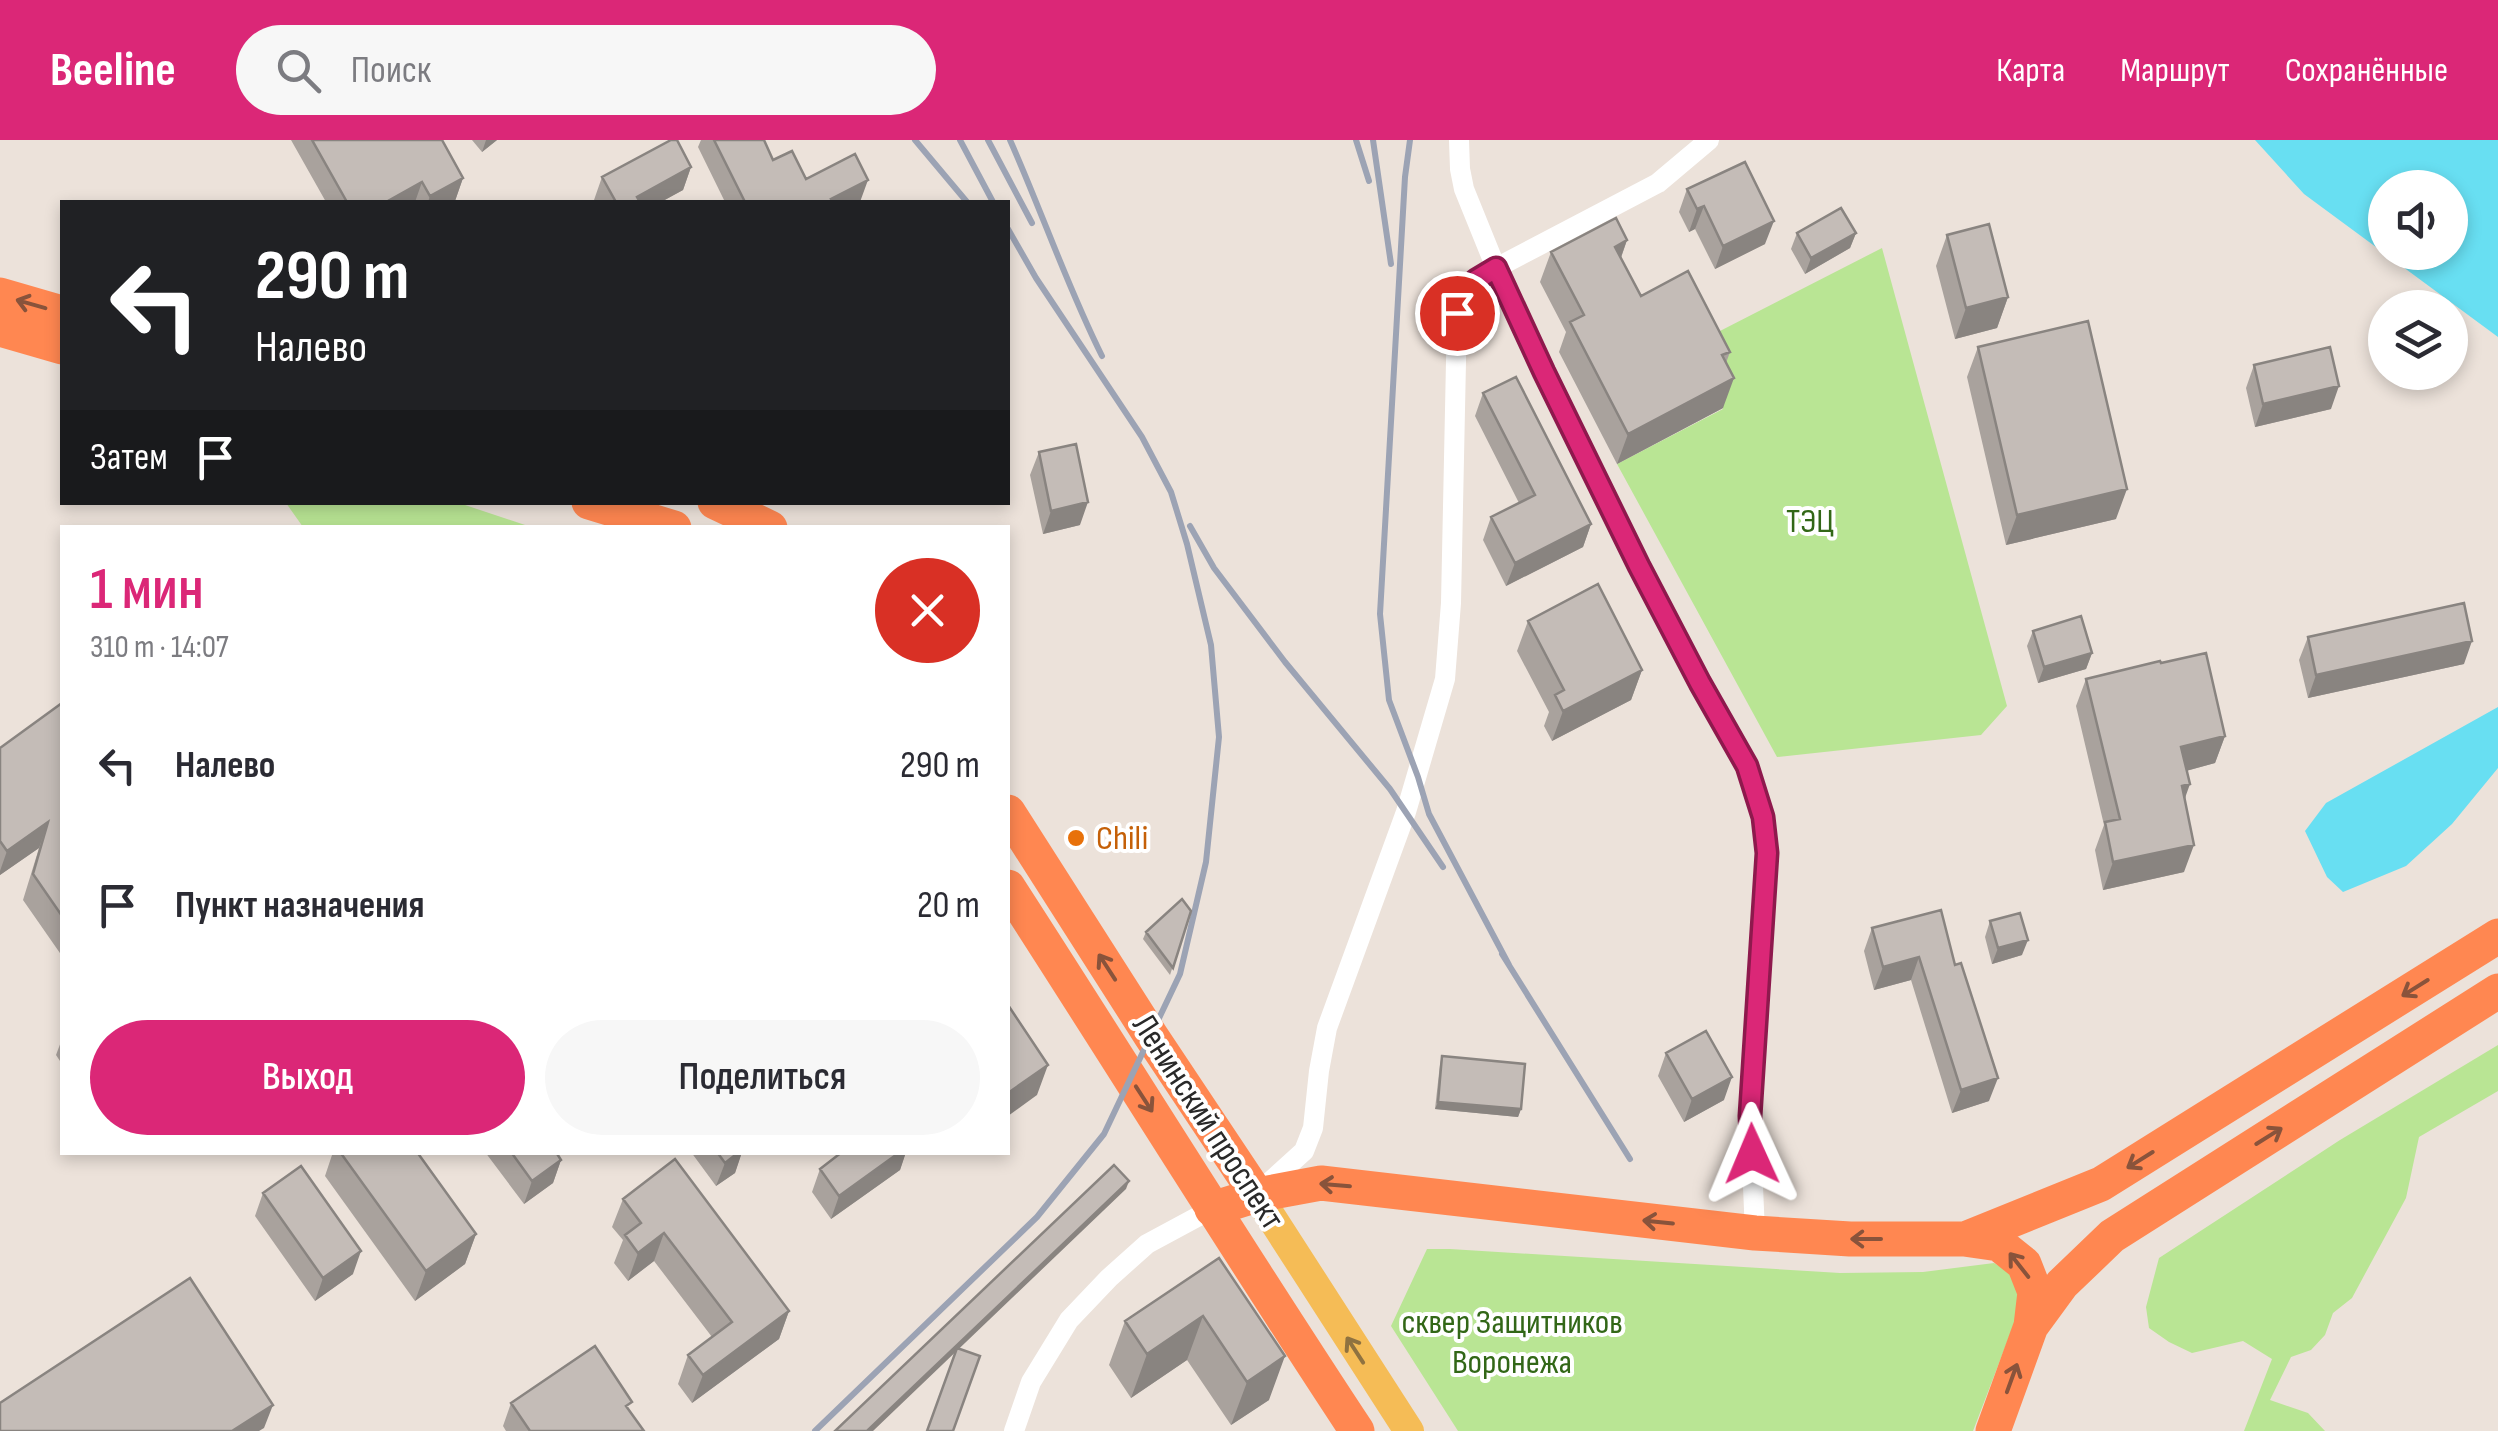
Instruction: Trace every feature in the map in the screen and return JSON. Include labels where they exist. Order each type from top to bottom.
[{"type":"highway","points":[[0,295],[60,312]]},
{"type":"highway","points":[[0,328],[60,346]]},
{"type":"highway","points":[[598,505],[664,525]]},
{"type":"highway","points":[[721,505],[764,525]]},
{"type":"highway","name":"Ленинский проспект","points":[[1010,815],[1256,1195]]},
{"type":"highway","name":"Ленинский проспект","points":[[1010,890],[1357,1431]]},
{"type":"highway","points":[[1964,1239],[2101,1184],[2498,936]]},
{"type":"highway","points":[[2031,1326],[2062,1284],[2112,1236],[2498,991]]},
{"type":"highway","points":[[1212,1209],[1256,1195],[1321,1183],[1754,1233],[1850,1239],[1964,1239],[1998,1244],[2024,1264],[2035,1292],[2031,1326],[1993,1431]]},
{"type":"main road","name":"Ленинский проспект","points":[[1256,1195],[1409,1431]]},
{"type":"street","points":[[1459,140],[1464,189],[1496,268],[1639,566],[1747,766],[1763,817],[1767,853],[1750,1116],[1754,1233]]},
{"type":"street","points":[[1256,1195],[1304,1151],[1312,1128],[1326,1028],[1412,794],[1445,679],[1451,604],[1457,313],[1476,280],[1658,183],[1709,140]]},
{"type":"street","points":[[1014,1431],[1031,1382],[1069,1320],[1147,1244],[1212,1209]]},
{"type":"green space","name":"ТЭЦ","points":[[1882,248],[2007,706],[1981,735],[1777,757],[1617,464],[1723,409],[1718,332]]},
{"type":"green space","points":[[287,505],[465,505],[525,525],[302,525]]},
{"type":"green space","points":[[2498,1045],[2498,1091],[2419,1137],[2406,1198],[2352,1298],[2333,1313],[2325,1335],[2311,1350],[2291,1357],[2270,1400],[2308,1413],[2325,1431],[2244,1431],[2272,1359],[2243,1341],[2192,1353],[2149,1328],[2146,1307],[2159,1258],[2340,1140]]},
{"type":"green space","name":"сквер Защитников Воронежа","points":[[1427,1249],[1840,1273],[1923,1272],[1994,1263],[2009,1272],[2022,1303],[1973,1431],[1458,1431],[1391,1326]]},
{"type":"water","points":[[2255,140],[2498,140],[2498,337],[2468,315],[2468,290],[2434,290],[2407,270],[2468,270],[2468,170],[2368,170],[2368,241],[2304,194]]},
{"type":"water","points":[[2498,707],[2498,768],[2452,824],[2406,866],[2343,892],[2327,877],[2305,831],[2326,803]]},
{"type":"building","points":[[312,140],[442,140],[463,178],[430,196],[422,182],[390,200],[346,200]]},
{"type":"building","points":[[671,140],[677,140],[691,167],[637,197],[639,200],[615,200],[602,177]]},
{"type":"building","points":[[714,140],[764,140],[773,160],[792,151],[806,179],[855,154],[868,180],[832,200],[744,200]]},
{"type":"building","points":[[1745,162],[1774,221],[1723,246],[1704,206],[1697,209],[1687,189]]},
{"type":"building","points":[[1841,208],[1856,233],[1811,258],[1797,233]]},
{"type":"building","points":[[1616,218],[1627,240],[1615,247],[1641,296],[1688,271],[1730,352],[1722,355],[1734,378],[1628,434],[1570,322],[1584,315],[1551,252]]},
{"type":"building","points":[[1989,224],[2008,297],[1966,308],[1947,235]]},
{"type":"building","points":[[2088,321],[2127,489],[2017,515],[1978,347]]},
{"type":"building","points":[[2330,347],[2339,386],[2263,404],[2254,365]]},
{"type":"building","points":[[1516,377],[1591,524],[1515,563],[1491,517],[1535,495],[1483,393]]},
{"type":"building","points":[[1076,444],[1088,502],[1051,511],[1039,452]]},
{"type":"building","points":[[1598,584],[1642,670],[1563,711],[1555,695],[1564,690],[1528,621]]},
{"type":"building","points":[[2464,603],[2472,641],[2316,675],[2308,637]]},
{"type":"building","points":[[2081,616],[2092,653],[2044,667],[2033,631]]},
{"type":"building","points":[[2206,653],[2225,736],[2181,747],[2190,784],[2182,786],[2194,845],[2113,862],[2105,822],[2120,819],[2086,679]]},
{"type":"building","points":[[60,704],[60,913],[33,874],[48,822],[7,851],[0,841],[0,748]]},
{"type":"building","points":[[1182,899],[1191,911],[1173,968],[1146,932]]},
{"type":"building","points":[[1941,910],[1955,965],[1961,963],[1998,1078],[1961,1090],[1919,957],[1883,967],[1872,928]]},
{"type":"building","points":[[2020,913],[2028,940],[1998,948],[1990,921]]},
{"type":"building","points":[[1010,1008],[1048,1065],[1010,1092]]},
{"type":"building","points":[[1706,1031],[1732,1077],[1692,1099],[1666,1053]]},
{"type":"building","points":[[1442,1056],[1525,1064],[1521,1109],[1438,1102]]},
{"type":"building","points":[[342,1155],[419,1155],[476,1234],[426,1271]]},
{"type":"building","points":[[513,1155],[558,1155],[561,1160],[532,1181]]},
{"type":"building","points":[[719,1155],[735,1155],[725,1163]]},
{"type":"building","points":[[838,1155],[896,1155],[839,1196],[820,1169]]},
{"type":"building","points":[[675,1159],[789,1311],[703,1375],[688,1355],[732,1322],[664,1233],[638,1253],[625,1235],[641,1223],[623,1199]]},
{"type":"building","points":[[1114,1165],[1129,1181],[867,1431],[835,1431]]},
{"type":"building","points":[[301,1166],[361,1251],[323,1278],[263,1193]]},
{"type":"building","points":[[1219,1258],[1285,1356],[1247,1382],[1203,1316],[1147,1354],[1125,1321]]},
{"type":"building","points":[[190,1278],[273,1405],[232,1431],[0,1431],[0,1403]]},
{"type":"building","points":[[595,1346],[632,1402],[626,1406],[644,1431],[530,1431],[511,1403]]},
{"type":"building","points":[[957,1348],[980,1356],[953,1431],[927,1431]]},
{"type":"railway","points":[[915,140],[965,200]]},
{"type":"railway","points":[[960,140],[992,200]]},
{"type":"railway","points":[[988,140],[1032,223]]},
{"type":"railway","points":[[1010,140],[1102,356]]},
{"type":"railway","points":[[1356,140],[1369,181]]},
{"type":"railway","points":[[1373,140],[1391,264]]},
{"type":"railway","points":[[1410,140],[1380,614],[1389,700],[1429,814],[1509,965]]},
{"type":"railway","points":[[815,1431],[1037,1217],[1104,1134],[1180,974],[1206,862],[1219,737],[1211,645],[1171,492],[1142,437],[1010,232]]},
{"type":"railway","points":[[1190,526],[1214,568],[1285,662],[1390,789],[1443,867]]},
{"type":"railway","points":[[1502,954],[1630,1159]]},
{"type":"place","name":"Chili","points":[[1076,838]]},
{"type":"route","points":[[1457,313],[1476,280],[1496,268],[1639,566],[1747,766],[1756,790],[1767,853],[1750,1116],[1752,1154]]}]
